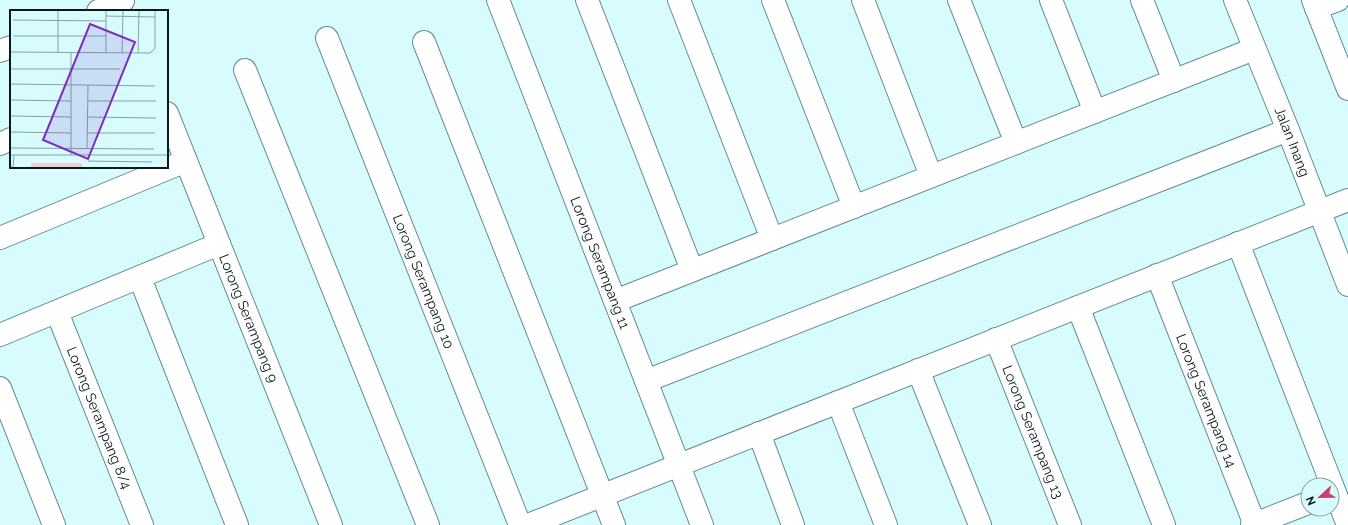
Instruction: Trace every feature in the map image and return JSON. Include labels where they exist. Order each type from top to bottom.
[{"type":"street","name":"Lorong Serampang 11","points":[[498,0],[702,525]]},
{"type":"street","points":[[587,0],[692,270]]},
{"type":"street","points":[[678,0],[772,239]]},
{"type":"street","points":[[773,0],[854,207]]},
{"type":"street","points":[[863,0],[931,176]]},
{"type":"street","points":[[959,0],[1016,143]]},
{"type":"street","points":[[1051,0],[1095,112]]},
{"type":"street","points":[[1142,0],[1174,81]]},
{"type":"street","name":"Jalan Inang","points":[[1235,0],[1288,130],[1348,285]]},
{"type":"street","points":[[1338,0],[1314,4],[1348,90]]},
{"type":"street","points":[[102,10],[124,4]]},
{"type":"street","name":"Lorong Serampang 10","points":[[327,38],[520,525]]},
{"type":"street","points":[[424,42],[614,525]]},
{"type":"street","points":[[0,51],[10,47]]},
{"type":"street","points":[[615,301],[1254,49]]},
{"type":"street","points":[[245,70],[428,525]]},
{"type":"street","name":"Lorong Serampang 9","points":[[168,116],[331,525]]},
{"type":"street","points":[[646,380],[1288,130]]},
{"type":"street","points":[[0,144],[10,139]]},
{"type":"street","points":[[0,238],[186,161]]},
{"type":"street","points":[[528,525],[1348,200]]},
{"type":"street","points":[[1238,243],[1331,477]]},
{"type":"street","points":[[0,335],[219,244]]},
{"type":"street","name":"Lorong Serampang 14","points":[[1157,276],[1254,525]]},
{"type":"street","points":[[140,278],[237,525]]},
{"type":"street","points":[[1078,307],[1164,525]]},
{"type":"street","name":"Lorong Serampang 8/4","points":[[57,312],[142,525]]},
{"type":"street","name":"Lorong Serampang 13","points":[[996,339],[1070,525]]},
{"type":"street","points":[[918,370],[980,525]]},
{"type":"street","points":[[0,388],[54,525]]},
{"type":"street","points":[[838,402],[886,525]]},
{"type":"street","points":[[759,434],[793,525]]},
{"type":"street","points":[[1340,501],[1348,525]]},
{"type":"street","points":[[1254,525],[1300,506]]}]
